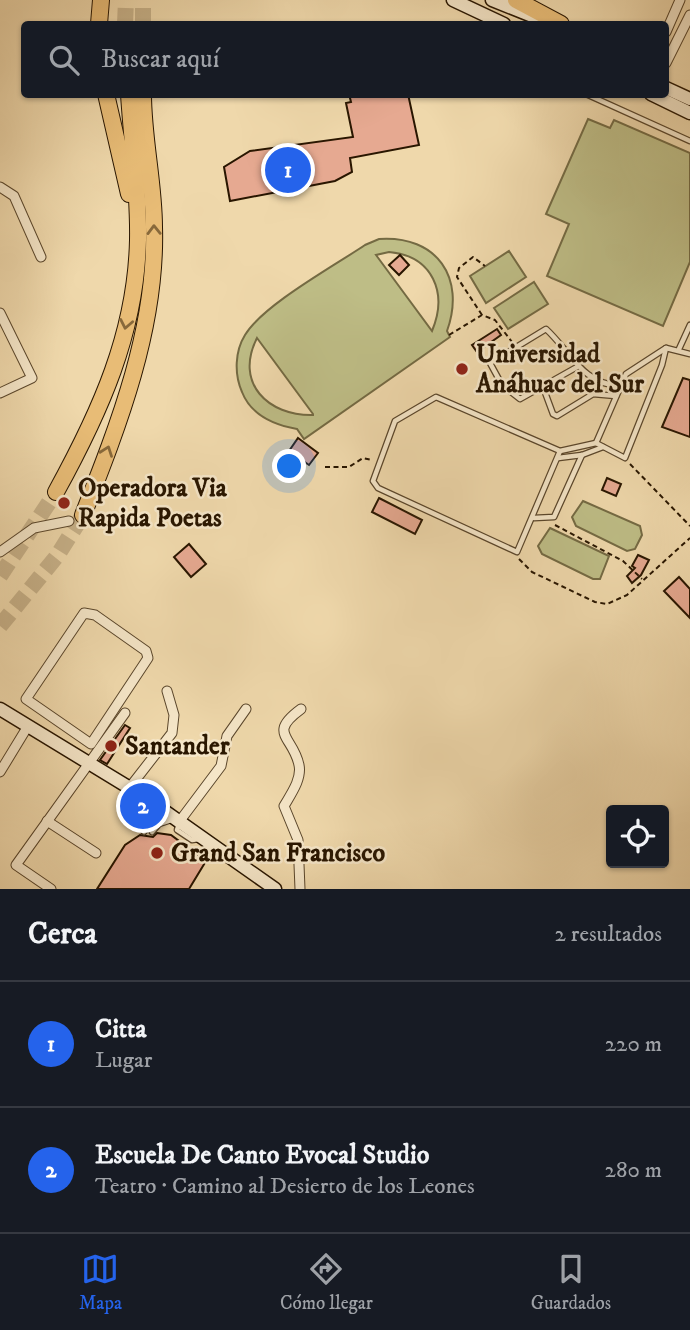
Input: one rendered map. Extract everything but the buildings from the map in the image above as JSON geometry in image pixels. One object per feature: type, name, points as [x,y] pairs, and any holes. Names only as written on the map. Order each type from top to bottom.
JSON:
[{"type":"highway","points":[[99,21],[101,0]]},
{"type":"highway","points":[[516,0],[556,21]]},
{"type":"highway","points":[[107,98],[122,172],[130,197],[137,208]]},
{"type":"highway","points":[[56,492],[108,390],[121,348],[135,269],[137,208],[129,98]]},
{"type":"highway","points":[[76,518],[125,402],[152,278],[155,226],[143,98]]},
{"type":"main road","points":[[453,0],[498,21]]},
{"type":"main road","points":[[492,0],[548,21]]},
{"type":"main road","points":[[669,89],[690,99]]},
{"type":"main road","points":[[658,98],[690,113]]},
{"type":"main road","points":[[0,709],[130,787],[275,889]]},
{"type":"street","points":[[669,25],[680,0]]},
{"type":"street","points":[[669,57],[690,15]]},
{"type":"street","points":[[0,187],[14,197],[41,257]]},
{"type":"street","points":[[0,313],[32,378],[0,393]]},
{"type":"street","points":[[0,552],[34,528],[76,518]]},
{"type":"street","points":[[84,613],[95,615],[146,651],[148,658],[93,743],[47,715],[27,701],[26,696],[84,613]]},
{"type":"street","points":[[130,787],[172,733],[174,715],[167,691]]},
{"type":"street","points":[[177,821],[221,766],[227,736],[246,709]]},
{"type":"street","points":[[300,889],[298,840],[284,806],[297,781],[298,764],[283,729],[287,719],[301,709]]},
{"type":"street","points":[[51,889],[16,865],[125,713]]},
{"type":"street","points":[[0,772],[32,729],[47,715]]},
{"type":"street","points":[[47,821],[96,853]]},
{"type":"lane","points":[[595,98],[690,141]]},
{"type":"lane","points":[[679,349],[690,325]]},
{"type":"lane","points":[[577,367],[520,399],[502,385],[490,363],[546,329],[577,367],[601,384],[620,386]]},
{"type":"lane","points":[[560,451],[534,518],[519,550],[515,552],[377,488],[373,481],[395,421],[427,401],[440,397],[560,451],[596,443],[626,457],[662,365],[666,348]]},
{"type":"lane","points":[[596,443],[620,386],[632,368],[666,348],[679,349],[690,354]]},
{"type":"lane","points":[[543,387],[555,416],[593,394],[616,396]]},
{"type":"lane","points":[[558,458],[606,448]]},
{"type":"lane","points":[[534,518],[551,519],[582,455]]},
{"type":"lane","points":[[159,807],[159,824]]},
{"type":"lane","points":[[144,832],[159,807]]},
{"type":"lane","points":[[152,832],[159,824],[177,821]]},
{"type":"path","points":[[485,267],[473,257],[459,268],[457,277],[482,315],[495,320],[514,346]]},
{"type":"path","points":[[449,335],[482,315]]},
{"type":"path","points":[[626,457],[634,469],[690,526]]},
{"type":"path","points":[[324,467],[349,467],[363,458],[380,463]]},
{"type":"path","points":[[551,519],[558,527],[623,561],[643,580]]},
{"type":"path","points":[[515,552],[531,572],[595,602],[615,603],[690,538]]},
{"type":"shaded area","points":[[588,119],[610,128],[614,120],[690,153],[690,262],[663,326],[547,276],[569,224],[546,214]]},
{"type":"shaded area","points":[[379,239],[399,240],[417,244],[431,252],[442,264],[453,294],[447,331],[450,337],[304,439],[297,429],[264,418],[246,400],[238,378],[239,348],[254,323],[267,311],[365,245]],"holes":[[[389,252],[417,261],[433,279],[438,303],[432,331],[376,255]],[[257,338],[313,414],[313,415],[282,410],[260,394],[250,369],[251,354]]]},
{"type":"shaded area","points":[[509,251],[526,277],[486,303],[470,276]]},
{"type":"shaded area","points":[[534,282],[548,304],[508,329],[494,308]]},
{"type":"shaded area","points":[[583,501],[640,526],[642,535],[635,549],[627,551],[576,526],[572,517]]},
{"type":"shaded area","points":[[550,528],[609,556],[600,579],[593,579],[542,554],[538,546]]},
{"type":"tunnel","points":[[125,21],[126,0]]},
{"type":"tunnel","points":[[143,0],[143,21]]},
{"type":"tunnel","points":[[0,576],[56,492]]},
{"type":"tunnel","points":[[0,626],[57,556],[83,515]]},
{"type":"place","name":"Citta","points":[[288,170]]},
{"type":"place","name":"Universidad Anáhuac del Sur","points":[[462,369]]},
{"type":"place","name":"Operadora Via Rapida Poetas","points":[[64,503]]},
{"type":"place","name":"Santander","points":[[111,746]]},
{"type":"place","name":"Escuela De Canto Evocal Studio","points":[[143,806]]},
{"type":"place","name":"Grand San Francisco","points":[[157,853]]}]
